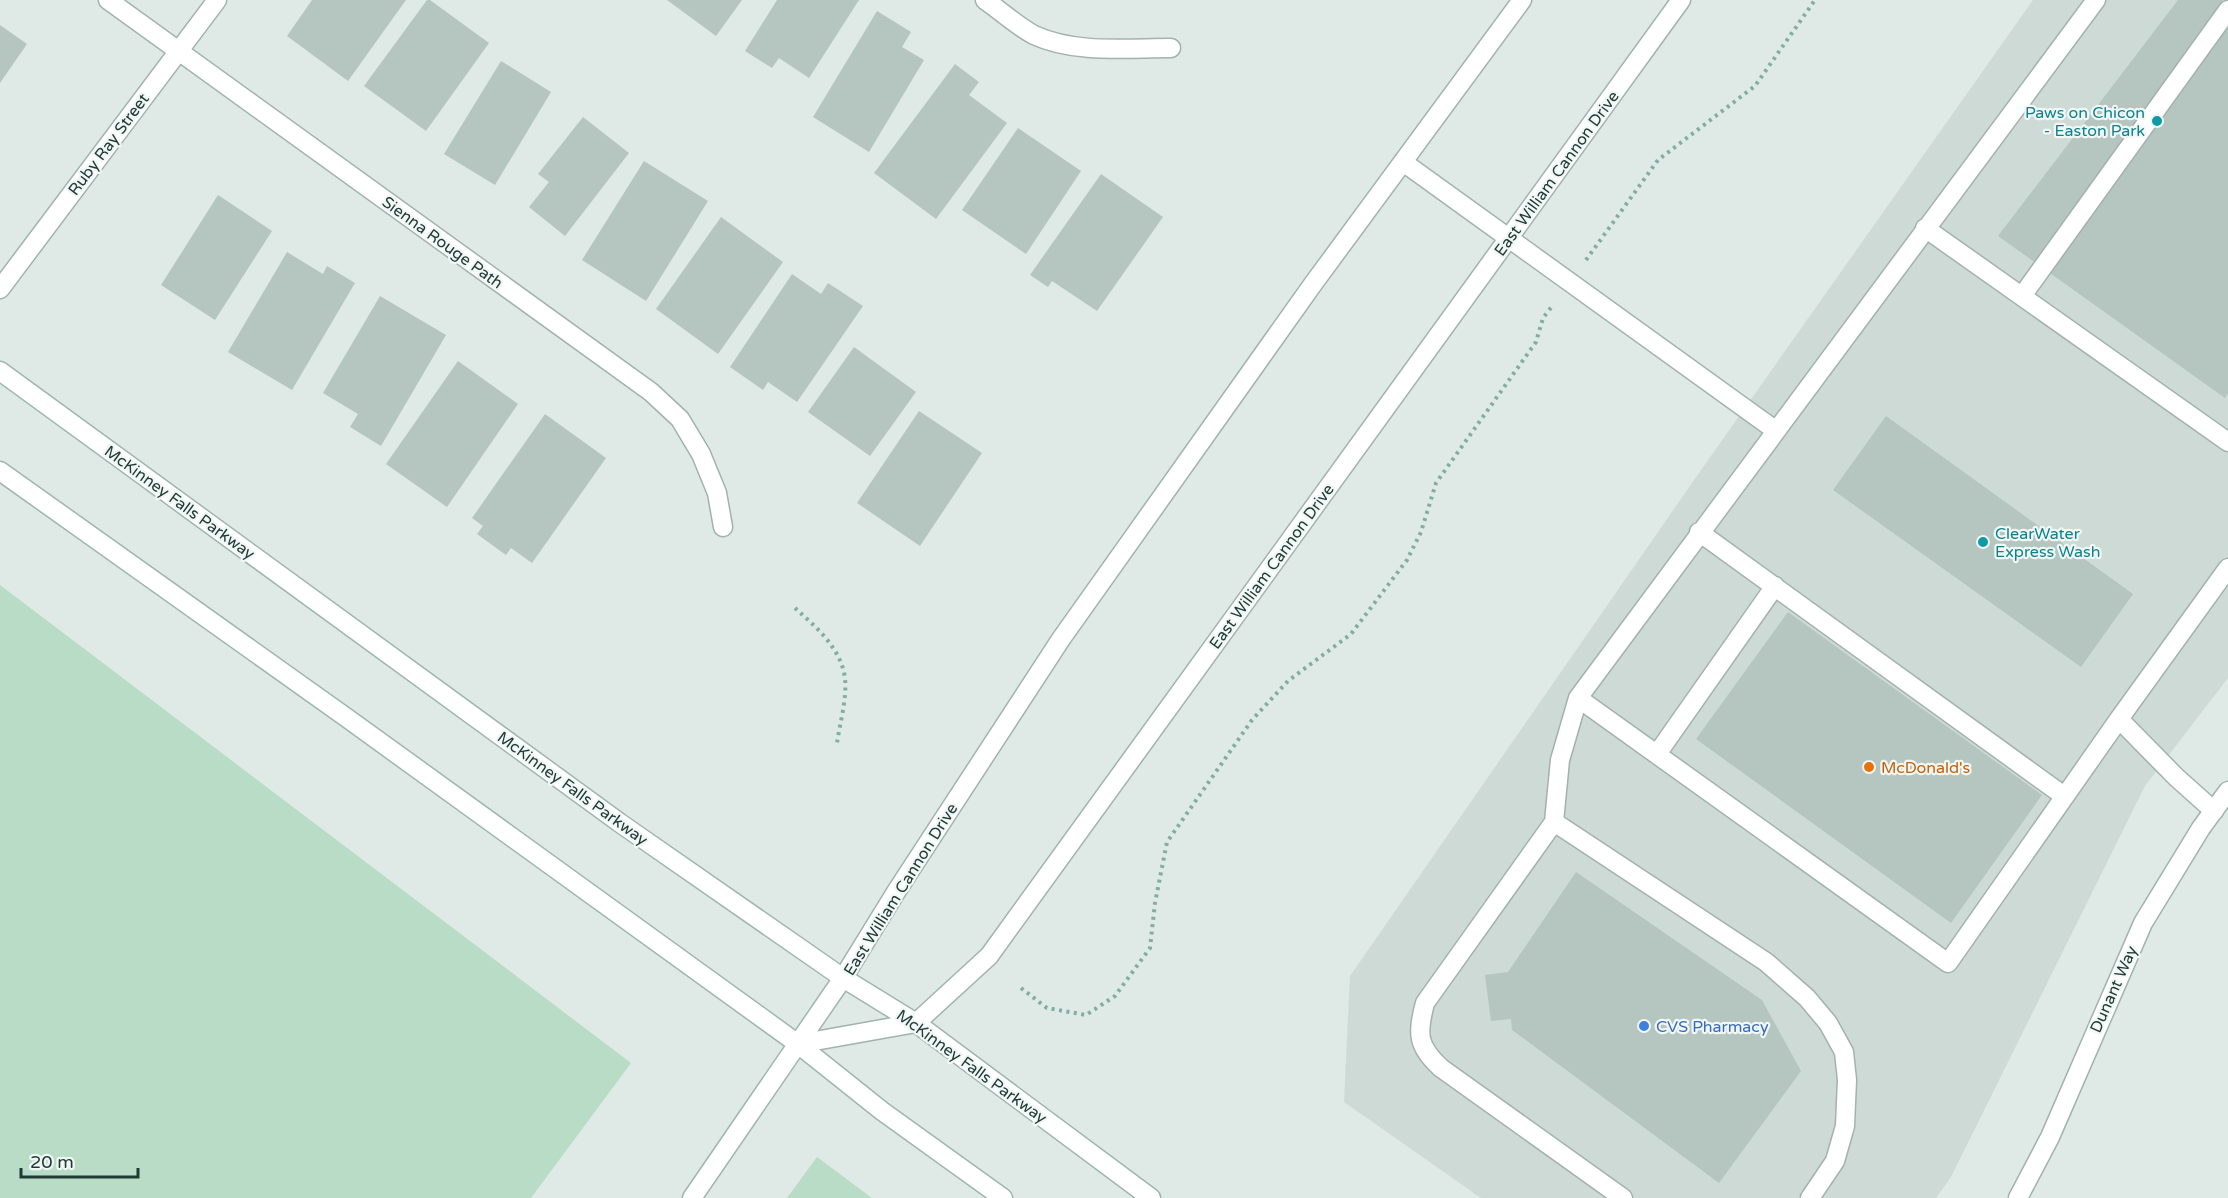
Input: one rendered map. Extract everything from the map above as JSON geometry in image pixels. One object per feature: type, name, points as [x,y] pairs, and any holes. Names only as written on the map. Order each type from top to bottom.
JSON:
[{"type":"street","name":"Sienna Rouge Path","points":[[108,0],[651,392],[681,419],[701,454],[717,493],[723,527]]},
{"type":"street","name":"Ruby Ray Street","points":[[0,289],[216,0]]},
{"type":"street","points":[[985,0],[1034,34],[1062,45],[1171,48]]},
{"type":"street","name":"East William Cannon Drive","points":[[692,1198],[843,978],[896,892],[1061,639],[1313,284],[1522,0]]},
{"type":"street","name":"East William Cannon Drive","points":[[916,1023],[989,956],[1682,0]]},
{"type":"street","points":[[1623,1198],[1441,1068],[1427,1055],[1420,1037],[1420,1022],[1425,1003],[1554,822],[1560,760],[1578,698],[2096,0]]},
{"type":"street","points":[[2022,296],[2228,10]]},
{"type":"street","points":[[1403,162],[1775,430]]},
{"type":"street","points":[[1925,228],[2228,442]]},
{"type":"street","name":"McKinney Falls Parkway","points":[[0,371],[620,823],[843,978],[916,1023],[1151,1198]]},
{"type":"street","points":[[0,471],[798,1044],[882,1110],[1004,1198]]},
{"type":"street","points":[[1700,532],[2064,796]]},
{"type":"street","points":[[1578,698],[1948,963],[2064,796],[2228,568]]},
{"type":"street","points":[[1657,754],[1775,586]]},
{"type":"street","points":[[2119,719],[2176,777],[2214,811]]},
{"type":"street","name":"Dunant Way","points":[[2018,1198],[2050,1137],[2143,923],[2201,828],[2228,791]]},
{"type":"street","points":[[1554,822],[1766,962],[1807,998],[1828,1023],[1844,1052],[1847,1080],[1845,1126],[1835,1161],[1810,1198]]},
{"type":"street","points":[[798,1044],[916,1023]]},
{"type":"path","points":[[1022,988],[1047,1008],[1086,1015],[1115,996],[1150,948],[1155,903],[1167,842],[1252,720],[1288,681],[1351,634],[1407,560],[1421,532],[1436,483],[1536,342],[1543,318],[1658,160],[1755,86],[1815,0]]},
{"type":"path","points":[[795,608],[820,631],[838,657],[845,678],[844,702],[837,743]]},
{"type":"shaded area","points":[[2033,0],[2228,0],[2228,678],[2145,786],[1951,1177],[1936,1198],[1481,1198],[1344,1102],[1350,976],[1701,470]]},
{"type":"green space","points":[[0,585],[631,1063],[531,1198],[0,1198]]},
{"type":"green space","points":[[817,1157],[872,1198],[787,1198]]},
{"type":"building","points":[[312,0],[406,0],[348,81],[287,36]]},
{"type":"building","points":[[427,0],[489,43],[426,131],[364,86]]},
{"type":"building","points":[[667,0],[742,0],[716,36]]},
{"type":"building","points":[[777,0],[859,0],[809,78],[779,58],[772,68],[745,51]]},
{"type":"building","name":"Paws on Chicon - Easton Park","points":[[2178,0],[2222,0],[2228,5],[2228,393],[2225,398],[1998,236]]},
{"type":"building","points":[[877,11],[911,32],[902,47],[924,60],[869,152],[813,117]]},
{"type":"building","points":[[0,25],[27,44],[0,83]]},
{"type":"building","points":[[501,61],[551,92],[495,185],[444,154]]},
{"type":"building","points":[[955,64],[979,82],[969,95],[1007,123],[936,219],[874,173]]},
{"type":"building","points":[[583,117],[629,153],[565,236],[529,207],[549,182],[538,174]]},
{"type":"building","points":[[1018,128],[1081,171],[1026,254],[962,210]]},
{"type":"building","points":[[644,161],[708,201],[646,301],[582,260]]},
{"type":"building","points":[[1101,174],[1163,217],[1097,311],[1052,281],[1048,287],[1030,275]]},
{"type":"building","points":[[218,195],[272,231],[215,320],[161,285]]},
{"type":"building","points":[[721,217],[783,262],[718,354],[656,309]]},
{"type":"building","points":[[287,252],[323,274],[327,266],[355,283],[292,390],[228,352]]},
{"type":"building","points":[[792,274],[821,294],[828,283],[863,306],[797,402],[768,382],[763,390],[730,367]]},
{"type":"building","points":[[380,296],[446,335],[381,446],[350,427],[358,414],[323,393]]},
{"type":"building","points":[[854,347],[916,392],[870,456],[808,412]]},
{"type":"building","points":[[458,361],[518,404],[447,507],[386,464]]},
{"type":"building","points":[[919,411],[982,453],[920,546],[857,503]]},
{"type":"building","points":[[545,414],[606,458],[532,563],[511,548],[506,555],[477,534],[483,526],[472,518]]},
{"type":"building","name":"ClearWater Express Wash","points":[[1886,416],[2133,594],[2081,667],[1833,490]]},
{"type":"building","name":"McDonald's","points":[[1788,612],[2042,795],[1951,923],[1696,739]]},
{"type":"building","name":"CVS Pharmacy","points":[[1576,872],[1762,1000],[1801,1071],[1719,1183],[1512,1030],[1511,1019],[1491,1021],[1485,975],[1508,972]]},
{"type":"place","name":"Paws on Chicon - Easton Park","points":[[2157,121]]},
{"type":"place","name":"ClearWater Express Wash","points":[[1983,542]]},
{"type":"place","name":"McDonald's","points":[[1869,767]]},
{"type":"place","name":"CVS Pharmacy","points":[[1644,1026]]}]
